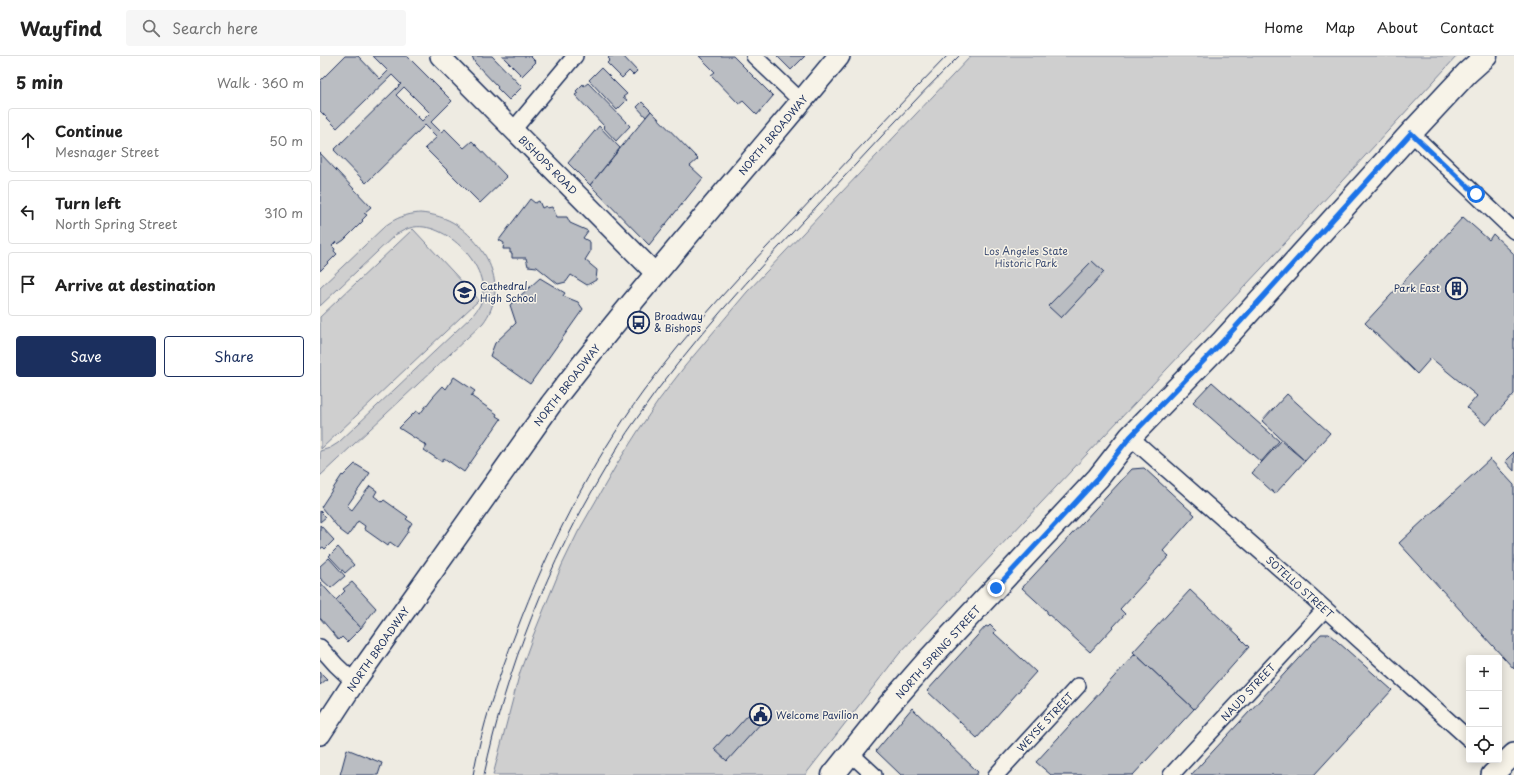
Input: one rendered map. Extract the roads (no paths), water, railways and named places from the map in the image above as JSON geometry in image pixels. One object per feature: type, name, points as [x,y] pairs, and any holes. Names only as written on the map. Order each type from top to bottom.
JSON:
[{"type":"main road","name":"NORTH BROADWAY","points":[[320,734],[354,682],[551,404],[583,362],[839,56]]},
{"type":"main road","name":"NORTH SPRING STREET","points":[[833,775],[930,658],[1098,478],[1130,437],[1223,341],[1411,133],[1467,73],[1486,56]]},
{"type":"street","name":"BISHOPS ROAD","points":[[440,56],[656,274]]},
{"type":"street","points":[[513,130],[575,56]]},
{"type":"street","points":[[754,56],[801,101]]},
{"type":"street","points":[[1411,133],[1514,231]]},
{"type":"street","name":"SOTELLO STREET","points":[[1130,437],[1325,609],[1466,736]]},
{"type":"street","name":"NAUD STREET","points":[[1171,775],[1325,609]]},
{"type":"street","points":[[320,647],[354,682]]},
{"type":"street","name":"WEYSE STREET","points":[[996,775],[1078,686]]},
{"type":"street","points":[[850,753],[874,775]]},
{"type":"tram line","points":[[473,775],[491,702],[528,600],[556,538],[605,448],[661,368],[718,300],[947,56]]},
{"type":"tram line","points":[[484,775],[493,735],[505,695],[517,656],[532,617],[565,542],[584,505],[627,433],[677,364],[722,310],[887,130],[959,56]]},
{"type":"place","name":"Park East","points":[[1456,288]]},
{"type":"place","name":"Cathedral High School","points":[[464,292]]},
{"type":"place","name":"Broadway & Bishops","points":[[639,322]]},
{"type":"place","name":"Welcome Pavilion","points":[[761,715]]},
{"type":"park label","name":"Los Angeles State Historic Park","points":[[1026,256]]}]
